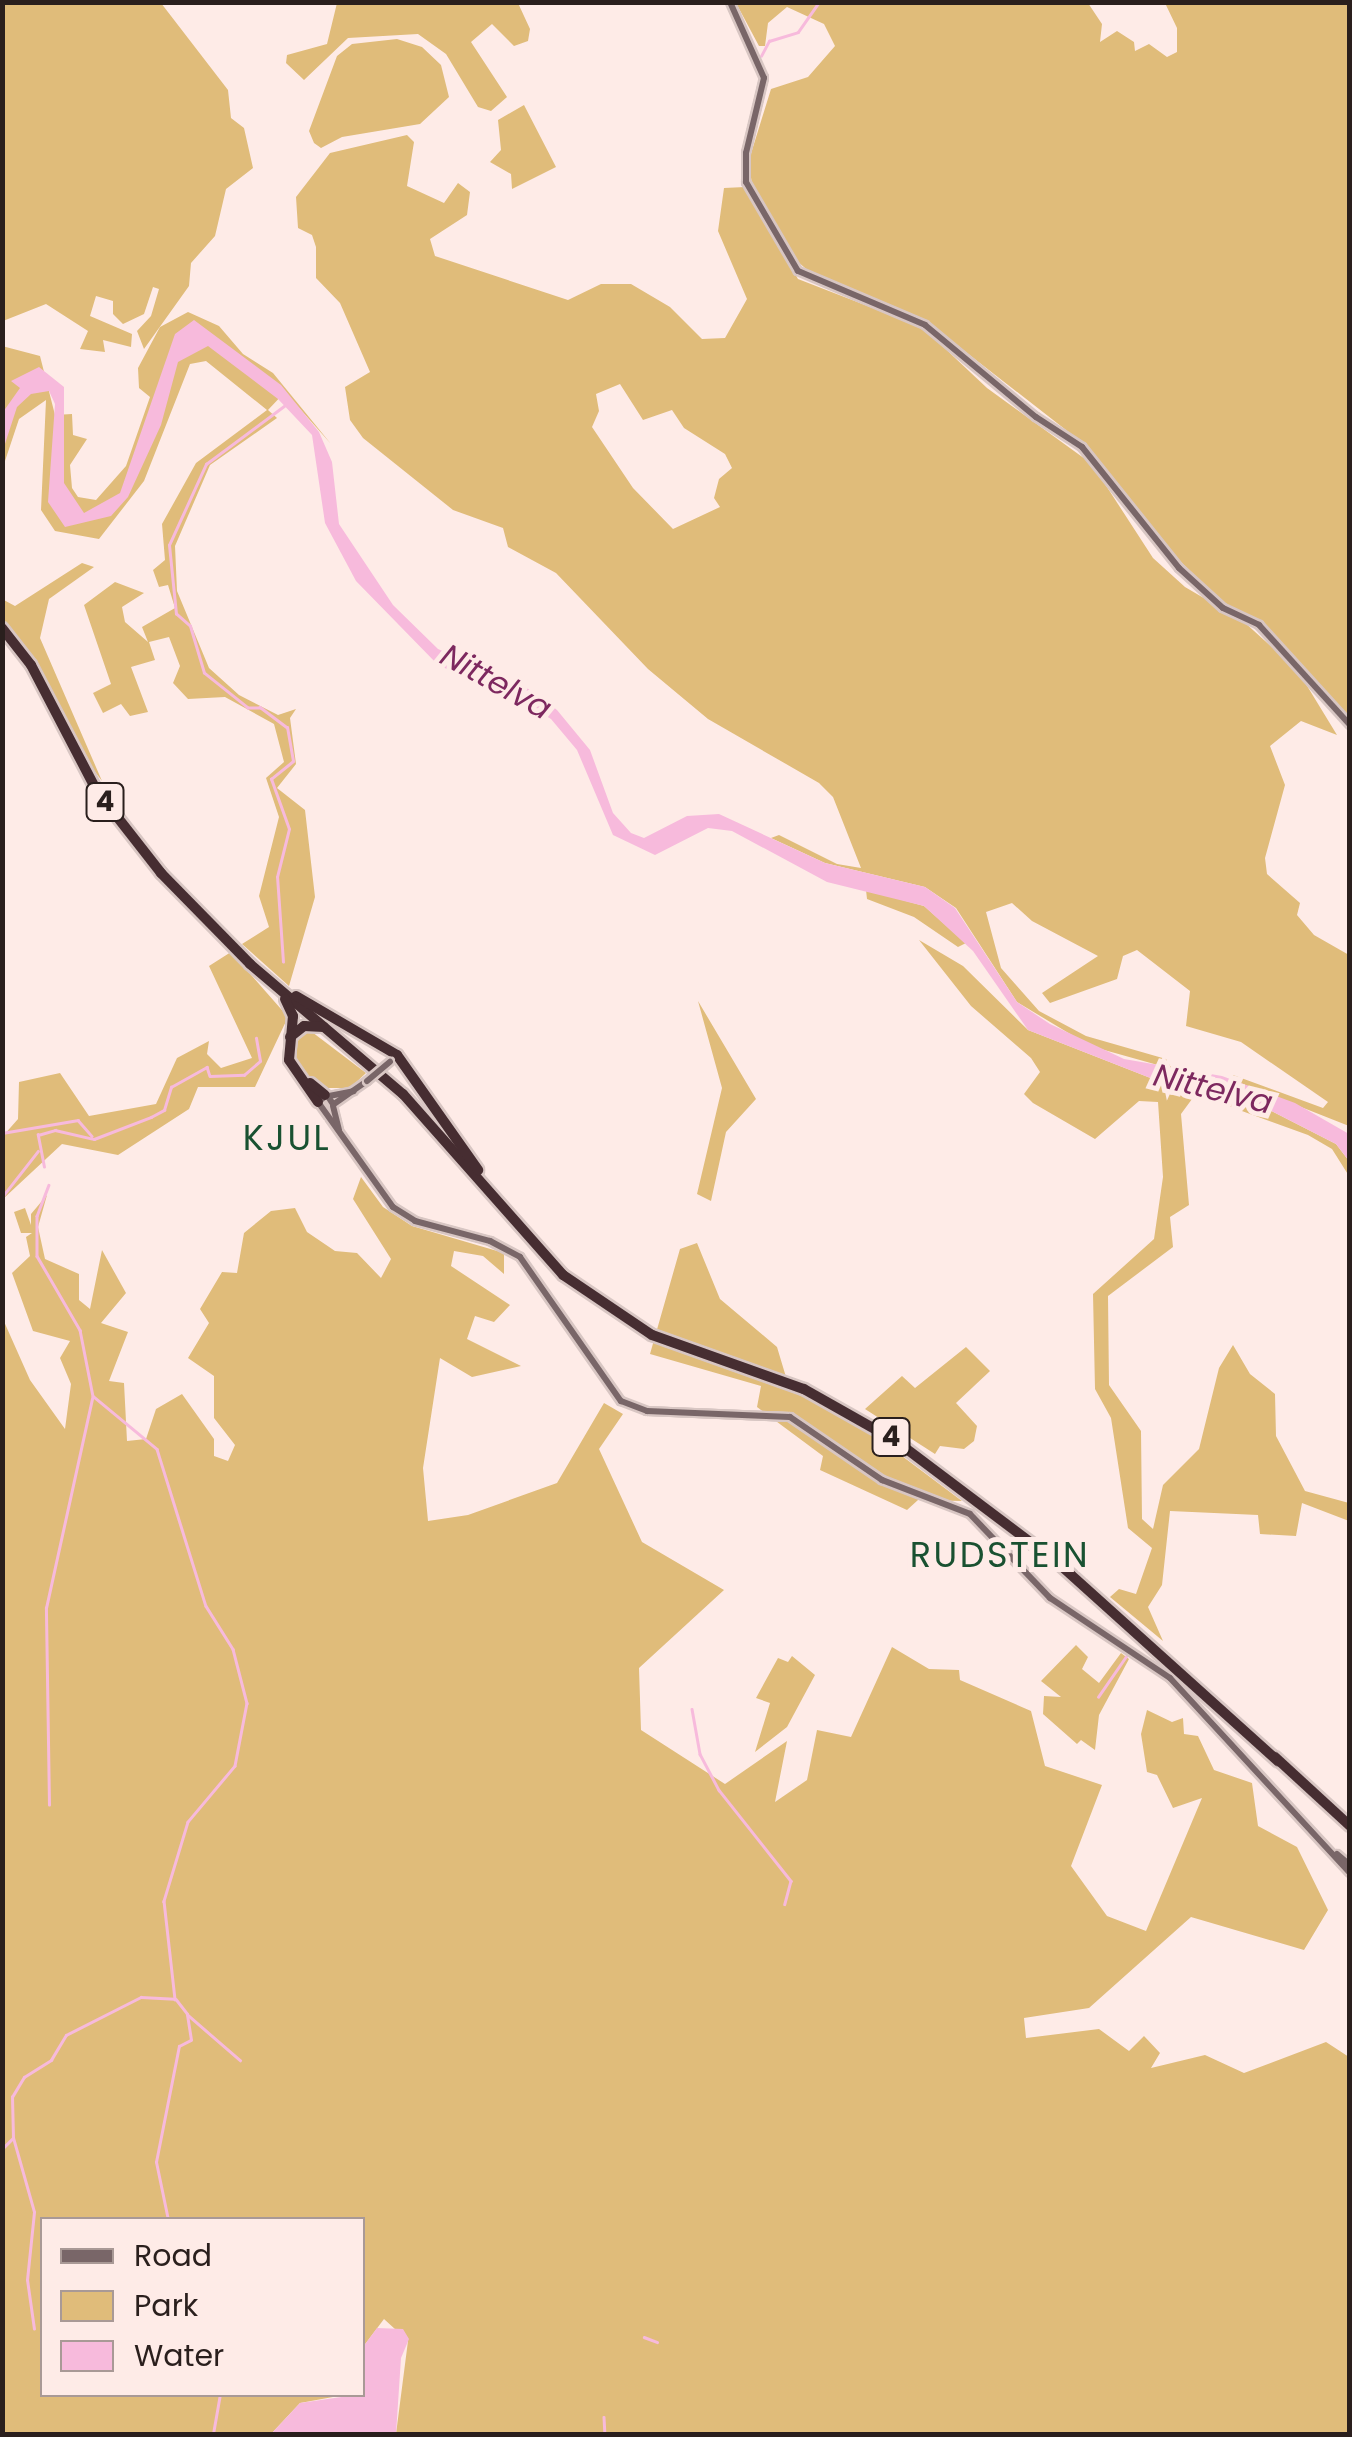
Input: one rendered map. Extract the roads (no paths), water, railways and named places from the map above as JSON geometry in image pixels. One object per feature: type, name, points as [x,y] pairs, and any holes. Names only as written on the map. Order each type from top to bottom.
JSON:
[{"type":"highway","name":"4","points":[[2,628],[122,826],[262,974],[403,1094],[546,1258],[618,1316],[682,1348],[816,1394],[923,1460],[1059,1564],[1350,1826]]},
{"type":"highway","name":"4","points":[[262,974],[393,1058],[489,1188]]},
{"type":"highway","points":[[279,989],[292,1012],[289,1060],[300,1078],[327,1102]]},
{"type":"highway","points":[[290,1038],[304,1026],[326,1027]]},
{"type":"highway","name":"4","points":[[473,1172],[548,1255],[620,1312],[672,1339],[830,1396],[944,1470],[1100,1594],[1278,1761]]},
{"type":"main road","points":[[730,2],[764,82],[746,153],[746,182],[795,267],[807,278],[924,325],[1036,418],[1079,444],[1179,568],[1220,606],[1258,626],[1350,725]]},
{"type":"main road","points":[[393,1058],[355,1091],[327,1102],[339,1132],[400,1212],[490,1241],[525,1262],[608,1385],[629,1406],[790,1416],[882,1480],[974,1517],[1050,1598],[1164,1673],[1350,1869]]},
{"type":"water","name":"Nittelva","points":[[194,320],[281,385],[319,432],[332,462],[339,524],[393,605],[438,649],[533,691],[557,710],[590,750],[613,813],[631,833],[644,838],[687,816],[719,814],[825,863],[925,887],[955,908],[1017,1002],[1050,1024],[1124,1059],[1222,1076],[1295,1103],[1349,1134],[1349,1161],[1336,1144],[1248,1099],[1153,1079],[1028,1030],[973,951],[924,906],[827,882],[732,831],[708,828],[655,855],[613,835],[577,750],[551,719],[503,689],[439,666],[356,581],[325,523],[312,435],[278,399],[208,346],[178,362],[161,425],[128,497],[111,516],[65,527],[48,502],[55,404],[49,391],[31,394],[17,407],[3,450],[3,412],[20,388],[11,381],[39,367],[64,387],[64,483],[84,513],[120,493],[175,334]]},
{"type":"water","points":[[377,2328],[403,2329],[409,2339],[401,2358],[396,2434],[271,2434],[300,2403],[365,2397],[365,2344]]},
{"type":"waterway","points":[[761,56],[769,41],[798,32],[819,2]]},
{"type":"waterway","points":[[283,962],[277,877],[289,829],[271,779],[293,761],[287,728],[260,708],[248,708],[204,673],[190,626],[176,614],[169,545],[206,464],[284,406]]},
{"type":"waterway","points":[[44,1167],[38,1135],[55,1130],[94,1139],[151,1117],[164,1110],[171,1087],[207,1067],[210,1076],[244,1075],[260,1061],[256,1038]]},
{"type":"waterway","points":[[2,1133],[78,1120],[92,1136]]},
{"type":"waterway","points":[[2,1197],[38,1151]]},
{"type":"waterway","points":[[49,1185],[37,1216],[37,1256],[80,1330],[93,1396],[157,1449],[206,1606],[233,1649],[247,1703],[235,1766],[188,1822],[164,1901],[175,1999]]},
{"type":"waterway","points":[[49,1805],[46,1608],[92,1398]]},
{"type":"waterway","points":[[1098,1697],[1127,1655]]},
{"type":"waterway","points":[[692,1709],[700,1754],[719,1790],[791,1881],[785,1904]]},
{"type":"waterway","points":[[34,2329],[27,2280],[34,2212],[13,2138],[12,2097],[24,2077],[51,2060],[66,2035],[141,1997],[174,1999]]},
{"type":"waterway","points":[[167,2217],[156,2162],[179,2046],[191,2040],[187,2014],[176,2000]]},
{"type":"waterway","points":[[188,2015],[240,2060]]},
{"type":"waterway","points":[[2,2149],[12,2139]]},
{"type":"waterway","points":[[644,2337],[657,2342]]},
{"type":"waterway","points":[[213,2434],[219,2397]]},
{"type":"waterway","points":[[604,2417],[605,2434]]},
{"type":"district","name":"KJUL","points":[[287,1138]]},
{"type":"district","name":"RUDSTEIN","points":[[1000,1555]]}]
